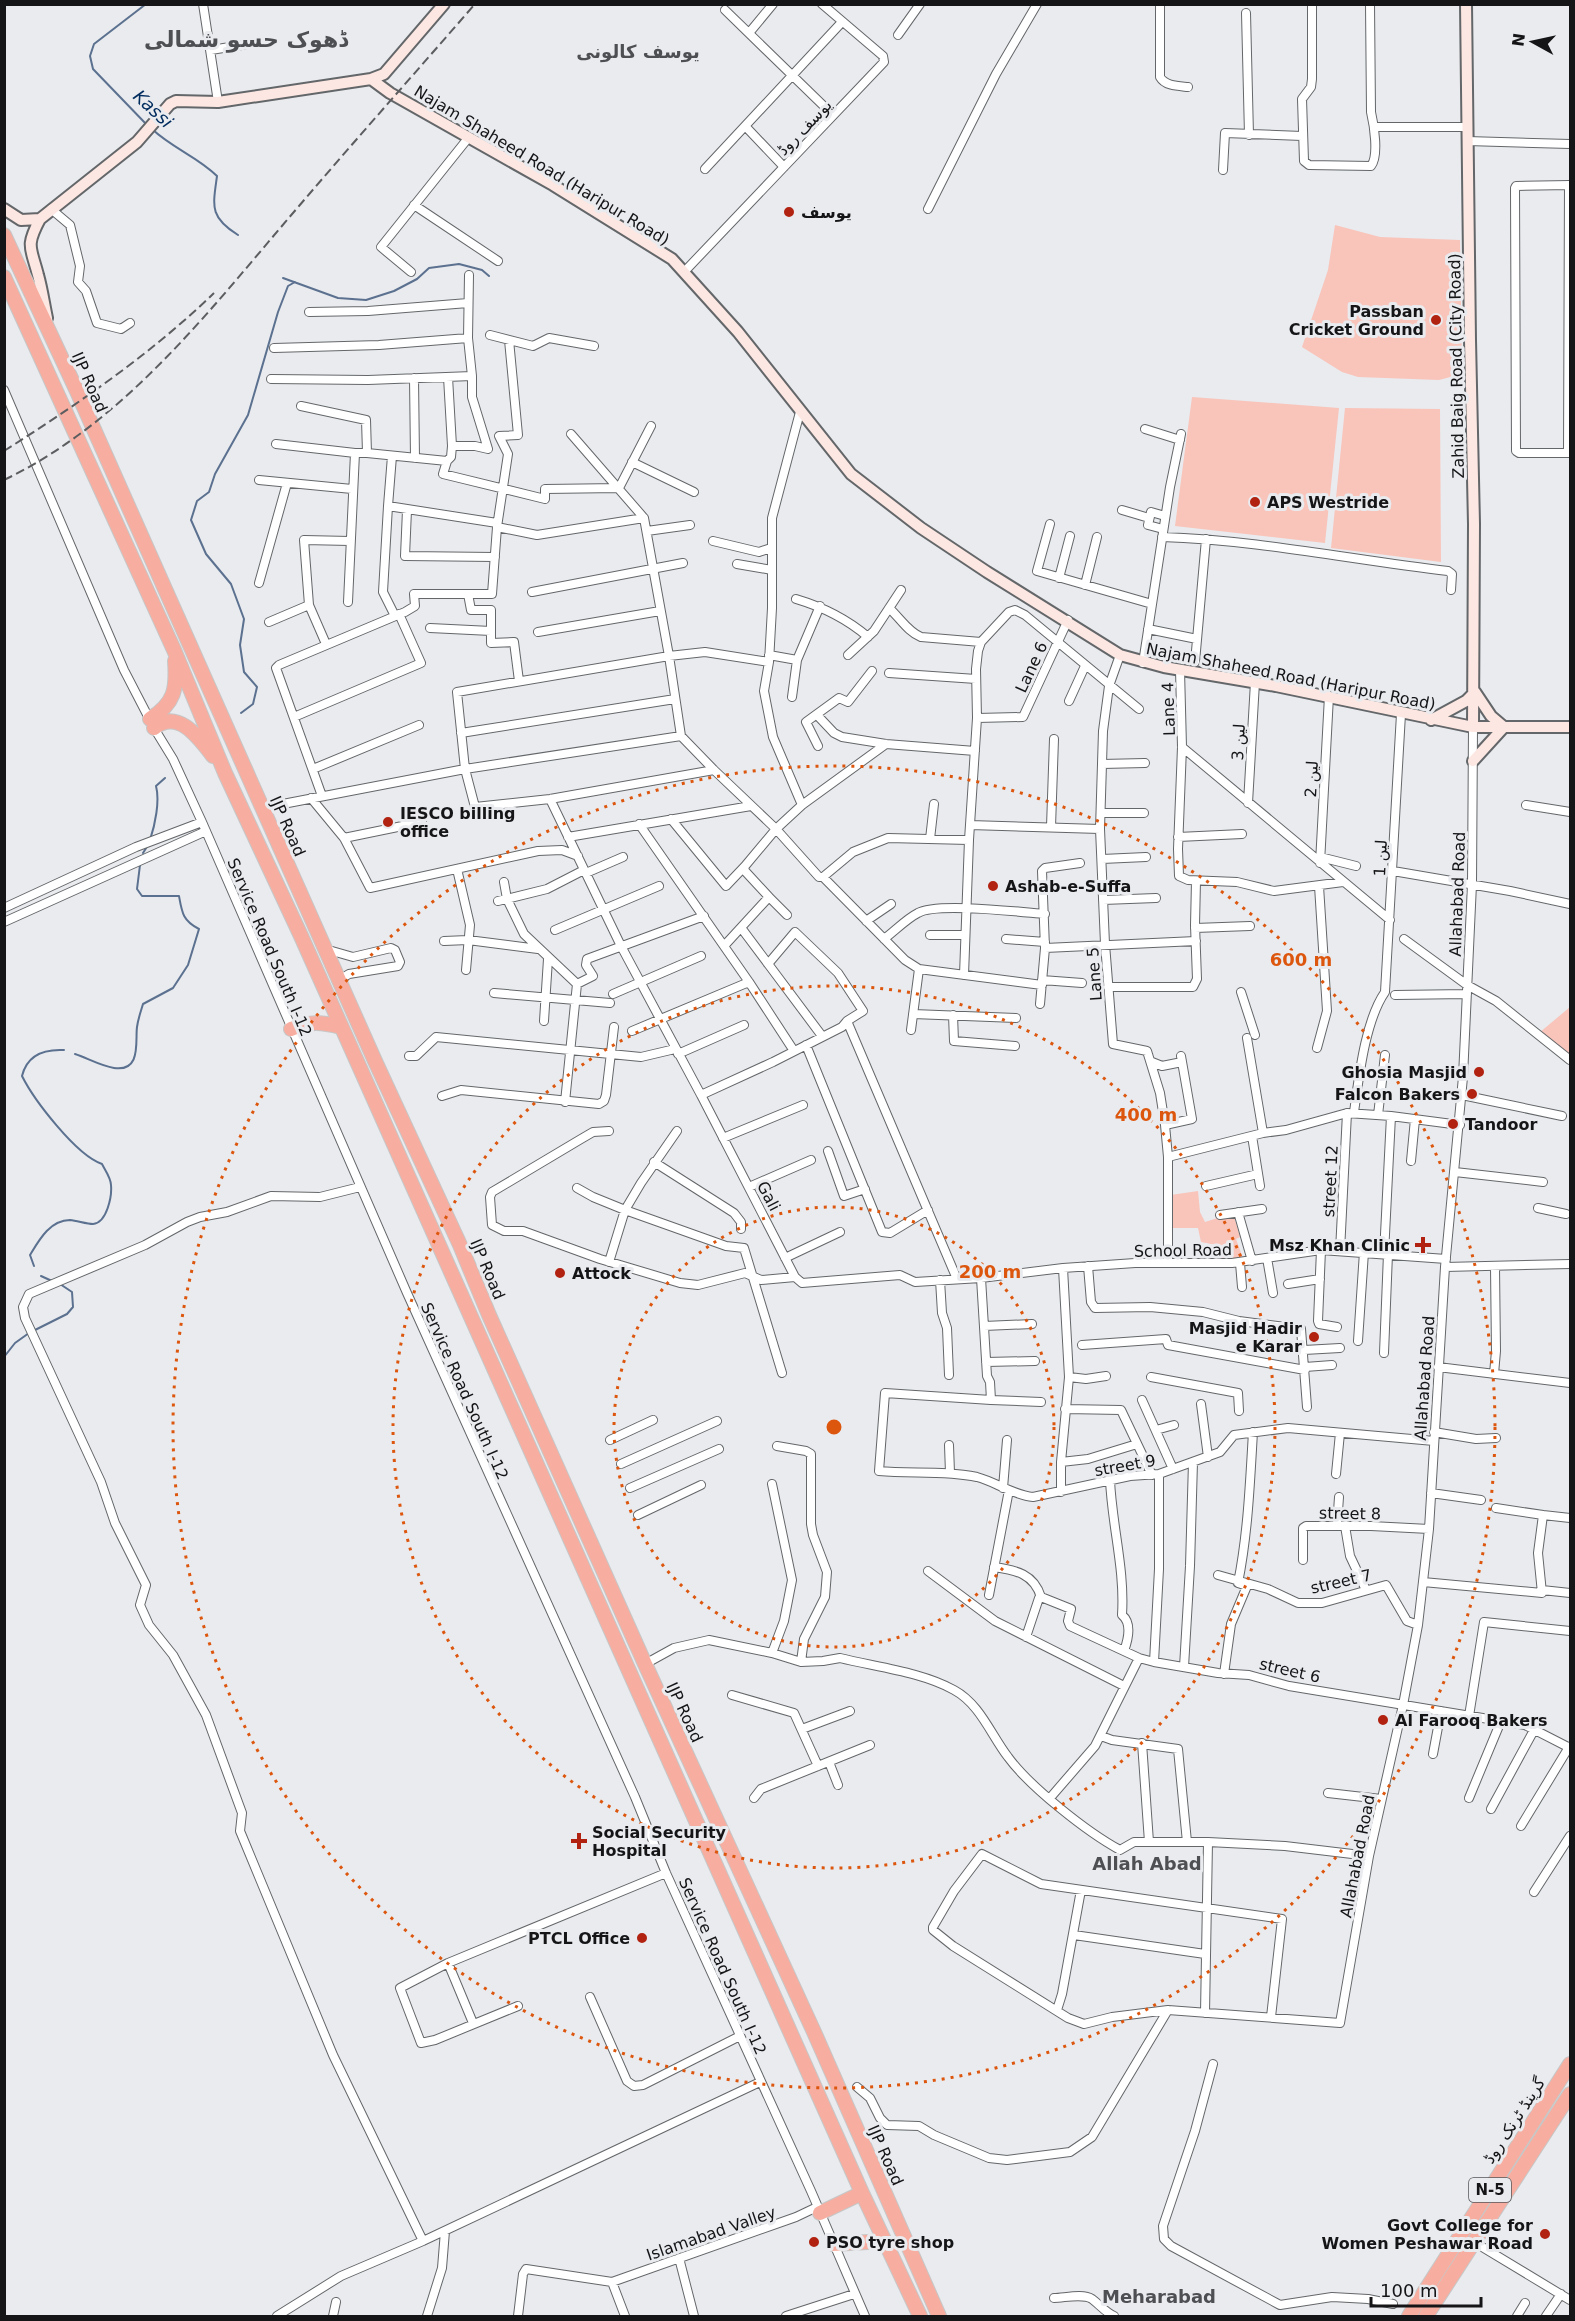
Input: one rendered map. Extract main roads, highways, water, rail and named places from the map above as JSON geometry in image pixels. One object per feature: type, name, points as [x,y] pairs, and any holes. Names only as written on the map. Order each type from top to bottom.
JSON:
[{"type":"highway","name":"IJP Road","points":[[4,235],[49,330],[325,949],[460,1245],[645,1664],[814,2032],[939,2316]]},
{"type":"highway","name":"IJP Road","points":[[4,277],[174,650],[225,773],[862,2193],[920,2316]]},
{"type":"highway","points":[[174,650],[176,678],[174,695],[152,723],[168,721],[182,723],[198,737],[225,773]]},
{"type":"highway","points":[[291,1029],[308,1022],[324,1023],[341,1028]]},
{"type":"highway","points":[[700,1828],[717,1821]]},
{"type":"highway","name":"گرینڈ ٹرنک روڈ","points":[[1409,2316],[1570,2064]]},
{"type":"highway","name":"گرینڈ ٹرنک روڈ","points":[[1426,2316],[1570,2094]]},
{"type":"highway","points":[[1510,2158],[1509,2165],[1493,2192],[1496,2195],[1500,2195],[1520,2162],[1527,2159]]},
{"type":"highway","points":[[818,2210],[862,2193]]},
{"type":"highway","points":[[1459,2237],[1468,2233],[1481,2218],[1484,2222],[1474,2242]]},
{"type":"highway","points":[[833,2244],[885,2241]]},
{"type":"main road","points":[[49,330],[38,272],[30,245],[33,232],[40,219],[134,142],[158,116],[176,101],[218,102],[371,79],[384,74],[444,4]]},
{"type":"main road","name":"Zahid Baig Road (City Road)","points":[[1466,4],[1474,534],[1475,692],[1473,727]]},
{"type":"main road","name":"Najam Shaheed Road (Haripur Road)","points":[[371,79],[390,93],[470,137],[672,259],[738,332],[851,474],[921,528],[1120,655],[1143,663],[1329,696],[1401,714],[1473,727],[1570,727]]},
{"type":"main road","points":[[4,209],[21,220],[40,219]]},
{"type":"main road","points":[[1431,720],[1466,700],[1475,692],[1491,716],[1504,727],[1473,761]]},
{"type":"waterway","name":"Kassi","points":[[146,4],[94,44],[90,56],[93,69],[148,126]]},
{"type":"waterway","name":"Kassi","points":[[152,129],[217,176],[215,210],[222,222],[238,235]]},
{"type":"waterway","name":"Kassi","points":[[283,278],[338,298],[366,300],[394,291],[417,279],[429,268],[459,264],[482,270],[489,276]]},
{"type":"waterway","points":[[241,713],[253,704],[257,687],[244,672],[240,645],[244,619],[231,584],[206,554],[191,520],[197,501],[209,492],[215,474],[248,415],[278,312],[288,286],[295,282]]},
{"type":"waterway","points":[[150,840],[156,813],[156,786],[165,778]]},
{"type":"waterway","points":[[143,853],[148,845]]},
{"type":"waterway","points":[[75,1054],[109,1067],[123,1068],[129,1065],[135,1054],[137,1027],[143,1004],[173,988],[188,965],[199,929],[184,916],[179,896],[142,896],[137,889],[140,865]]},
{"type":"waterway","points":[[34,1266],[30,1255],[41,1237],[51,1227],[70,1220],[91,1224],[98,1222],[105,1214],[111,1196],[110,1180],[102,1164],[92,1159],[68,1139],[36,1099],[22,1076],[32,1058],[43,1052],[64,1050]]},
{"type":"waterway","points":[[41,1276],[52,1281]]},
{"type":"waterway","points":[[35,1330],[67,1314],[73,1307],[72,1292],[60,1284]]},
{"type":"waterway","points":[[4,1357],[15,1343],[29,1333]]},
{"type":"railway","points":[[4,480],[48,455],[90,426],[165,359],[200,322],[475,4]]},
{"type":"railway","points":[[4,451],[113,377],[165,337],[214,293]]},
{"type":"place","name":"یوسف","points":[[789,212]]},
{"type":"place","name":"Passban Cricket Ground","points":[[1436,320]]},
{"type":"place","name":"APS Westride","points":[[1255,502]]},
{"type":"place","name":"IESCO billing office","points":[[388,822]]},
{"type":"place","name":"Ashab-e-Suffa","points":[[993,886]]},
{"type":"place","name":"Ghosia Masjid","points":[[1479,1072]]},
{"type":"place","name":"Falcon Bakers","points":[[1472,1094]]},
{"type":"place","name":"Tandoor","points":[[1453,1124]]},
{"type":"place","name":"Msz Khan Clinic","points":[[1423,1245]]},
{"type":"place","name":"Attock","points":[[560,1273]]},
{"type":"place","name":"Masjid Hadir e Karar","points":[[1314,1337]]},
{"type":"place","name":"Al Farooq Bakers","points":[[1383,1720]]},
{"type":"place","name":"Social Security Hospital","points":[[579,1841]]},
{"type":"place","name":"PTCL Office","points":[[642,1938]]},
{"type":"place","name":"Govt College for Women Peshawar Road","points":[[1545,2234]]},
{"type":"place","name":"PSO tyre shop","points":[[814,2242]]},
{"type":"district","name":"ڈھوک حسو شمالی","points":[[246,39]]},
{"type":"district","name":"یوسف کالونی","points":[[638,52]]},
{"type":"district","name":"Allah Abad","points":[[1147,1864]]},
{"type":"district","name":"Meharabad","points":[[1159,2297]]}]
